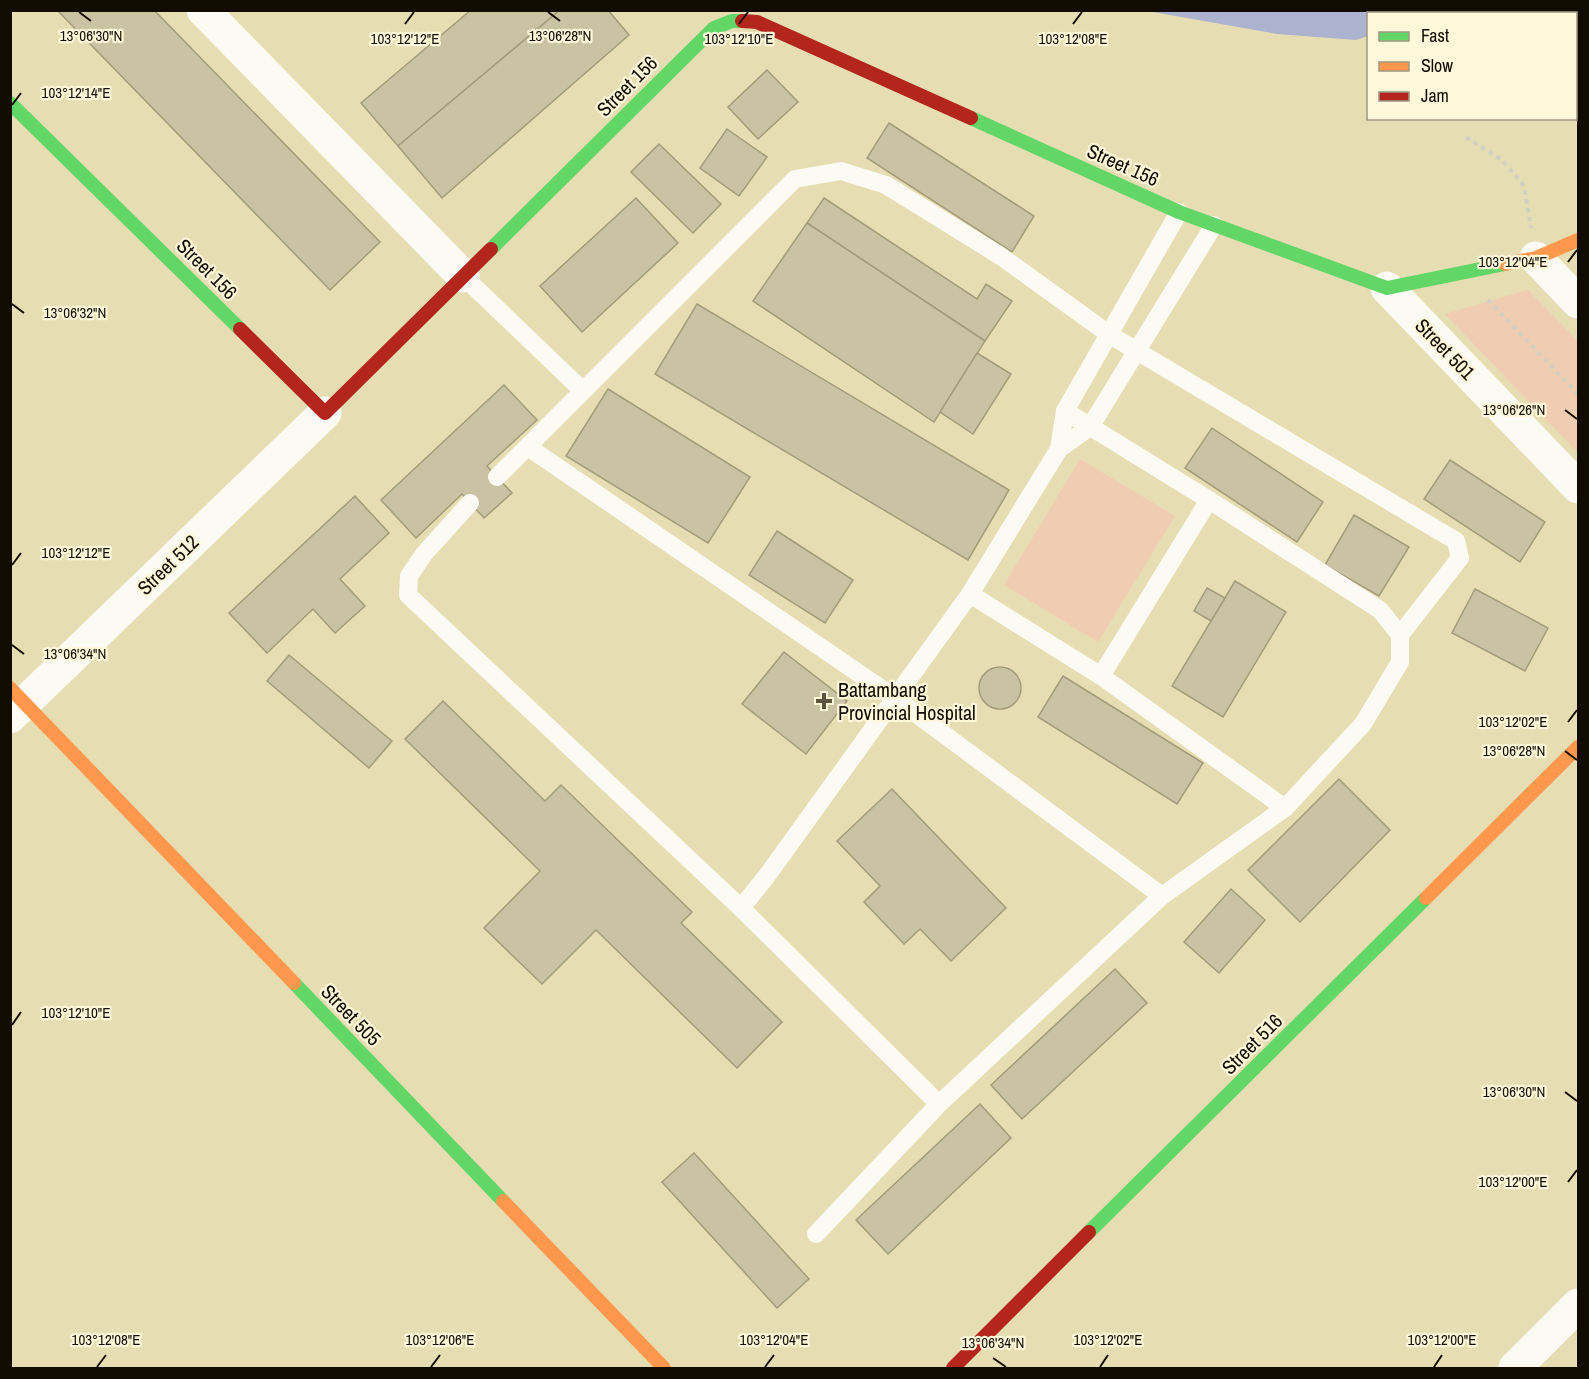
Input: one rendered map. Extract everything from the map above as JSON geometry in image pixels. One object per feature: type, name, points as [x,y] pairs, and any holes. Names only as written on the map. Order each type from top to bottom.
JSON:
[{"type":"street","points":[[203,10],[463,276]]},
{"type":"street","name":"Street 156","points":[[10,103],[325,413],[714,28],[729,16],[757,22],[1179,212],[1387,288]]},
{"type":"street","points":[[1387,288],[1536,258],[1578,240]]},
{"type":"street","points":[[1536,258],[1578,302]]},
{"type":"street","name":"Street 501","points":[[1387,288],[1578,487]]},
{"type":"street","name":"Street 512","points":[[15,703],[325,413]]},
{"type":"street","name":"Street 505","points":[[15,703],[664,1368]]},
{"type":"street","name":"Street 516","points":[[953,1368],[1578,747]]},
{"type":"street","points":[[1515,1368],[1578,1305]]},
{"type":"lane","points":[[497,477],[795,179],[841,171],[886,185],[1002,257],[1110,335],[1456,541],[1460,558],[1400,635],[1400,662],[1364,724],[1285,808],[1162,896],[939,1104],[816,1234]]},
{"type":"lane","points":[[741,908],[766,877],[970,594],[1059,449],[1065,411],[1179,212]]},
{"type":"lane","points":[[1059,449],[1090,427],[1214,225]]},
{"type":"lane","points":[[463,276],[583,391]]},
{"type":"lane","points":[[1065,411],[1380,610],[1400,635]]},
{"type":"lane","points":[[528,447],[895,698],[1162,896]]},
{"type":"lane","points":[[1101,676],[1209,500]]},
{"type":"lane","points":[[470,503],[424,554],[409,576],[408,595],[741,908],[939,1104]]},
{"type":"lane","points":[[970,594],[1101,676],[1285,808]]},
{"type":"path","points":[[1467,136],[1502,160],[1524,186],[1536,258]]},
{"type":"path","points":[[1462,273],[1578,394]]},
{"type":"shaded area","points":[[1528,290],[1578,341],[1578,453],[1445,314]]},
{"type":"shaded area","points":[[1080,459],[1175,516],[1098,642],[1004,585]]},
{"type":"water","points":[[1147,10],[1467,11],[1367,12],[1367,36],[1356,40],[1277,34]]},
{"type":"building","points":[[57,10],[154,10],[380,242],[330,290]]},
{"type":"building","points":[[471,10],[560,10],[398,146],[361,103]]},
{"type":"building","points":[[560,10],[608,10],[629,35],[442,198],[398,146]]},
{"type":"building","points":[[767,70],[798,102],[758,139],[728,107]]},
{"type":"building","points":[[889,123],[1034,216],[1012,252],[867,158]]},
{"type":"building","points":[[727,129],[767,157],[739,196],[700,168]]},
{"type":"building","points":[[659,144],[721,204],[693,233],[631,172]]},
{"type":"building","points":[[636,198],[678,243],[582,332],[540,286]]},
{"type":"building","points":[[824,198],[977,299],[986,284],[1012,301],[985,341],[807,223]]},
{"type":"building","points":[[807,223],[985,341],[934,422],[753,301]]},
{"type":"building","points":[[697,304],[1009,490],[968,560],[655,374]]},
{"type":"building","points":[[977,353],[1011,374],[973,434],[940,412]]},
{"type":"building","points":[[504,385],[537,420],[487,466],[512,493],[484,518],[462,494],[416,538],[381,500]]},
{"type":"building","points":[[608,389],[750,477],[708,543],[566,456]]},
{"type":"building","points":[[1212,428],[1323,502],[1297,542],[1185,468]]},
{"type":"building","points":[[1450,460],[1545,522],[1520,562],[1424,499]]},
{"type":"building","points":[[355,496],[389,533],[340,579],[365,606],[335,633],[313,609],[267,653],[229,613]]},
{"type":"building","points":[[1354,515],[1409,547],[1379,596],[1325,565]]},
{"type":"building","points":[[777,531],[853,580],[825,623],[749,575]]},
{"type":"building","points":[[1235,581],[1286,612],[1223,717],[1172,686]]},
{"type":"building","points":[[1207,588],[1225,598],[1211,621],[1194,611]]},
{"type":"building","points":[[1475,589],[1548,628],[1525,671],[1452,633]]},
{"type":"building","points":[[784,652],[847,701],[806,754],[742,704]]},
{"type":"building","points":[[289,655],[392,741],[369,768],[267,681]]},
{"type":"building","points":[[1000,667],[1015,673],[1021,688],[1015,703],[1000,709],[985,703],[979,688],[985,673]]},
{"type":"building","points":[[1063,676],[1203,763],[1177,804],[1038,717]]},
{"type":"building","points":[[443,701],[545,801],[561,785],[692,912],[681,923],[782,1022],[737,1068],[596,930],[542,984],[484,928],[540,871],[405,739]]},
{"type":"building","points":[[1339,779],[1390,830],[1300,922],[1248,870]]},
{"type":"building","points":[[892,789],[1006,908],[951,961],[920,929],[904,944],[864,902],[880,886],[837,841]]},
{"type":"building","points":[[1231,889],[1265,920],[1219,973],[1184,942]]},
{"type":"building","points":[[1115,969],[1147,1003],[1022,1119],[991,1085]]},
{"type":"building","points":[[980,1104],[1011,1138],[888,1254],[856,1220]]},
{"type":"building","points":[[694,1153],[809,1279],[777,1308],[662,1182]]},
{"type":"traffic: fast","points":[[491,249],[714,28],[732,21],[742,21]]},
{"type":"traffic: fast","points":[[10,103],[240,329]]},
{"type":"traffic: fast","points":[[971,118],[1179,212],[1387,288],[1505,264]]},
{"type":"traffic: fast","points":[[1089,1232],[1426,898]]},
{"type":"traffic: fast","points":[[294,983],[503,1201]]},
{"type":"traffic: slow","points":[[1505,264],[1536,258],[1578,240]]},
{"type":"traffic: slow","points":[[10,688],[294,983]]},
{"type":"traffic: slow","points":[[1426,898],[1578,747]]},
{"type":"traffic: slow","points":[[503,1201],[664,1368]]},
{"type":"traffic: jam","points":[[742,21],[757,22],[971,118]]},
{"type":"traffic: jam","points":[[240,329],[325,413],[491,249]]},
{"type":"traffic: jam","points":[[953,1368],[1089,1232]]},
{"type":"place","name":"Battambang Provincial Hospital","points":[[824,701]]}]
